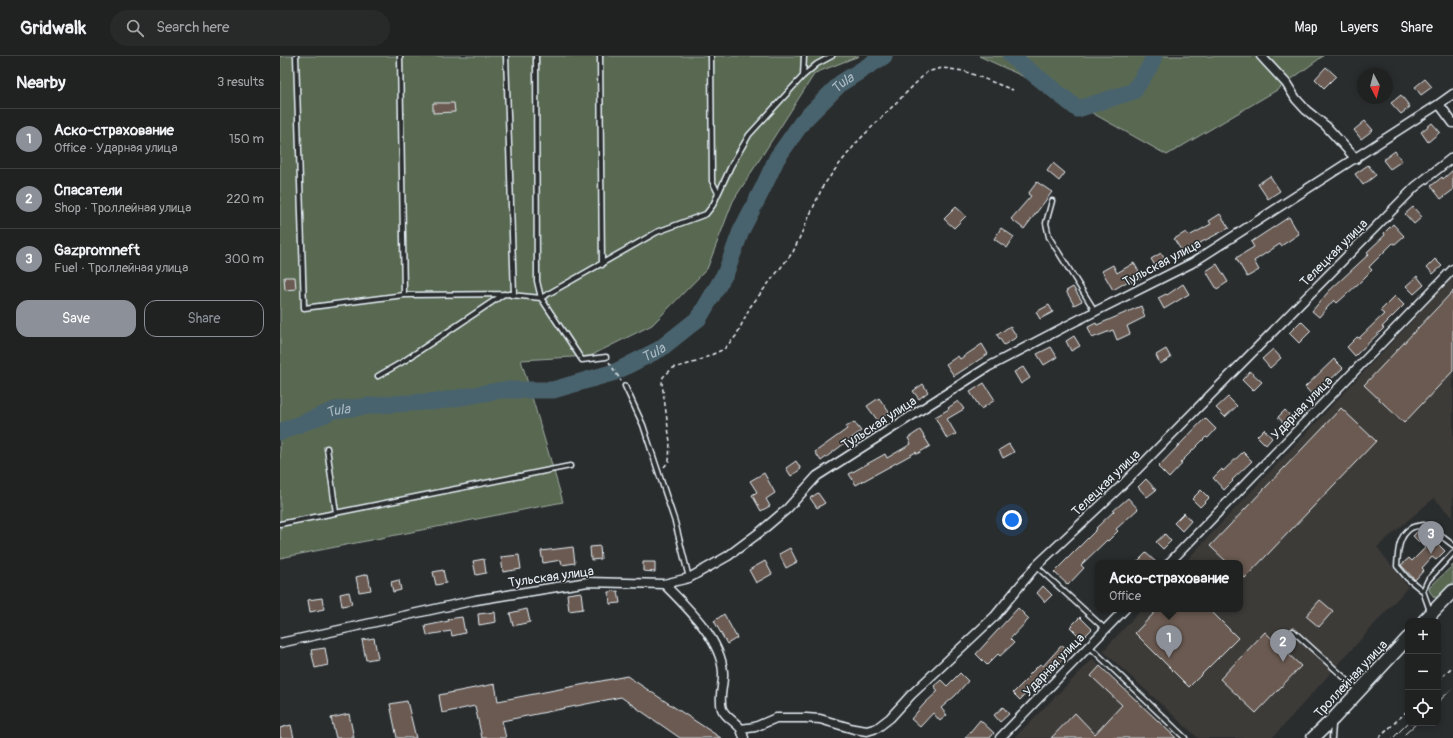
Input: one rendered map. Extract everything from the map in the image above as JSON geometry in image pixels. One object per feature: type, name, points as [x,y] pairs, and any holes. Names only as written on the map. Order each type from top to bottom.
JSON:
[{"type":"main road","points":[[1427,617],[1453,591]]},
{"type":"main road","name":"Троллейная улица","points":[[1313,738],[1334,718],[1405,641]]},
{"type":"street","points":[[1261,56],[1286,83],[1301,105],[1326,126],[1356,159]]},
{"type":"street","name":"Тульская улица","points":[[280,643],[476,600],[588,582],[664,584],[688,578],[728,556],[760,532],[787,509],[817,476],[988,368],[1095,311],[1192,263],[1356,159],[1453,94]]},
{"type":"street","points":[[1439,104],[1453,123]]},
{"type":"street","name":"Телецкая улица","points":[[741,729],[755,727],[776,718],[806,718],[820,719],[854,729],[867,731],[877,728],[890,718],[911,695],[995,616],[1036,566],[1124,482],[1415,187],[1453,157]]},
{"type":"street","name":"Ударная улица","points":[[1172,560],[1453,269]]},
{"type":"street","points":[[664,584],[698,621],[714,644],[720,658],[723,673],[720,696],[722,710],[741,729],[744,738]]},
{"type":"street","name":"Ударная улица","points":[[1000,738],[1122,612]]},
{"type":"lane","points":[[296,56],[304,308],[404,295],[514,294],[506,56]]},
{"type":"lane","points":[[400,56],[404,295]]},
{"type":"lane","points":[[536,56],[537,280],[541,298],[582,360],[606,357]]},
{"type":"lane","points":[[600,56],[602,265]]},
{"type":"lane","points":[[711,56],[712,181],[718,193]]},
{"type":"lane","points":[[803,76],[804,56]]},
{"type":"lane","points":[[378,376],[404,361],[504,294],[541,298],[602,265],[657,232],[706,214],[713,204],[731,166],[749,135],[803,76],[817,64],[832,56]]},
{"type":"lane","points":[[1052,201],[1046,224],[1049,237],[1095,311]]},
{"type":"lane","points":[[625,386],[643,425],[659,473],[675,522],[688,578]]},
{"type":"lane","points":[[327,448],[336,513]]},
{"type":"lane","points":[[280,524],[570,466]]},
{"type":"lane","points":[[1423,591],[1407,578],[1397,566],[1398,550],[1402,538],[1412,528],[1424,525],[1453,545]]},
{"type":"lane","points":[[1427,617],[1423,591],[1428,580],[1453,553]]},
{"type":"lane","points":[[1036,566],[1105,629]]},
{"type":"lane","points":[[1293,631],[1359,690]]},
{"type":"lane","points":[[1089,646],[1185,738]]},
{"type":"lane","points":[[1332,738],[1334,718]]},
{"type":"path","points":[[659,473],[669,461],[670,442],[662,383],[663,377],[673,368],[696,362],[724,349],[736,336],[750,307],[793,252],[824,186],[858,141],[927,72],[942,68],[964,71],[1013,90]]},
{"type":"path","points":[[606,357],[625,386]]},
{"type":"path","points":[[1441,678],[1453,666]]},
{"type":"path","points":[[1379,738],[1405,713]]},
{"type":"shaded area","points":[[1453,277],[1453,518],[1434,498],[1377,547],[1408,587],[1272,738],[1198,738],[1103,651],[1139,612],[1243,612],[1243,560],[1187,560]]},
{"type":"shaded area","points":[[1093,659],[1178,738],[1014,738]]},
{"type":"green space","points":[[280,56],[859,56],[815,73],[733,201],[707,269],[652,325],[590,356],[521,360],[563,502],[280,558]]},
{"type":"green space","points":[[979,56],[1323,56],[1277,90],[1167,155],[1046,87]]},
{"type":"green space","points":[[1453,565],[1453,583],[1439,598],[1434,597],[1429,588]]},
{"type":"building","points":[[1326,67],[1336,76],[1324,88],[1315,79]]},
{"type":"building","points":[[1425,79],[1432,87],[1421,95],[1415,87]]},
{"type":"building","points":[[1401,95],[1410,107],[1401,114],[1392,104]]},
{"type":"building","points":[[433,103],[454,103],[455,112],[433,113]]},
{"type":"building","points":[[1365,121],[1373,130],[1361,139],[1354,130]]},
{"type":"building","points":[[1432,123],[1440,132],[1428,142],[1421,132]]},
{"type":"building","points":[[1395,151],[1402,161],[1390,169],[1383,160]]},
{"type":"building","points":[[1053,163],[1065,173],[1059,181],[1047,171]]},
{"type":"building","points":[[1368,165],[1376,175],[1363,185],[1355,174]]},
{"type":"building","points":[[1453,170],[1453,190],[1441,199],[1431,186],[1442,177],[1443,179]]},
{"type":"building","points":[[1270,176],[1280,191],[1268,199],[1258,184]]},
{"type":"building","points":[[1037,182],[1052,192],[1024,229],[1011,219],[1031,196],[1028,194]]},
{"type":"building","points":[[956,207],[966,216],[954,228],[944,219]]},
{"type":"building","points":[[1413,207],[1422,217],[1414,224],[1405,214]]},
{"type":"building","points":[[1220,214],[1229,228],[1183,253],[1174,239],[1186,232],[1189,236],[1211,224],[1209,221]]},
{"type":"building","points":[[1289,217],[1299,234],[1281,246],[1280,244],[1254,261],[1259,270],[1247,277],[1236,258],[1254,247],[1251,242]]},
{"type":"building","points":[[1393,224],[1404,236],[1395,244],[1393,243],[1369,267],[1372,270],[1337,303],[1334,300],[1319,317],[1312,311],[1329,291],[1369,254],[1367,252],[1385,235],[1384,233]]},
{"type":"building","points":[[1001,228],[1014,237],[1007,248],[994,239]]},
{"type":"building","points":[[1161,253],[1166,261],[1156,267],[1151,259]]},
{"type":"building","points":[[1435,259],[1442,266],[1433,274],[1427,267]]},
{"type":"building","points":[[1134,263],[1142,277],[1131,283],[1130,280],[1113,290],[1102,271],[1113,265],[1117,273]]},
{"type":"building","points":[[1217,264],[1228,282],[1217,289],[1206,271]]},
{"type":"building","points":[[1417,276],[1424,285],[1414,294],[1406,286]]},
{"type":"building","points":[[284,277],[295,277],[296,289],[285,290]]},
{"type":"building","points":[[1183,284],[1189,294],[1164,309],[1158,298],[1166,294],[1167,295]]},
{"type":"building","points":[[1073,287],[1082,301],[1074,305],[1066,291]]},
{"type":"building","points":[[1453,291],[1453,371],[1404,423],[1364,385]]},
{"type":"building","points":[[1395,296],[1404,305],[1382,327],[1384,328],[1355,356],[1347,347],[1357,337],[1359,338],[1384,314],[1380,311]]},
{"type":"building","points":[[1049,305],[1053,312],[1040,319],[1036,312]]},
{"type":"building","points":[[1141,306],[1145,317],[1127,326],[1130,334],[1117,340],[1113,330],[1092,338],[1088,327],[1096,323],[1097,325]]},
{"type":"building","points":[[1301,321],[1311,331],[1299,343],[1289,333]]},
{"type":"building","points":[[1010,326],[1017,337],[1004,345],[997,335]]},
{"type":"building","points":[[1074,336],[1080,346],[1071,351],[1066,341]]},
{"type":"building","points":[[982,344],[988,354],[954,376],[946,364],[958,356],[960,359]]},
{"type":"building","points":[[1051,347],[1057,357],[1044,365],[1037,354]]},
{"type":"building","points":[[1166,349],[1171,358],[1160,364],[1156,355]]},
{"type":"building","points":[[1273,349],[1281,358],[1270,368],[1262,359]]},
{"type":"building","points":[[1334,359],[1343,368],[1314,397],[1305,387]]},
{"type":"building","points":[[1023,367],[1030,378],[1021,384],[1014,372]]},
{"type":"building","points":[[1250,371],[1262,382],[1253,391],[1242,380]]},
{"type":"building","points":[[984,383],[995,400],[981,409],[970,392]]},
{"type":"building","points":[[923,384],[928,392],[919,399],[913,391]]},
{"type":"building","points":[[1228,397],[1237,406],[1225,417],[1216,408]]},
{"type":"building","points":[[879,398],[889,412],[878,421],[867,406]]},
{"type":"building","points":[[958,401],[964,409],[947,419],[956,434],[947,439],[935,417],[949,409],[948,408]]},
{"type":"building","points":[[1341,408],[1376,441],[1245,578],[1243,576],[1243,560],[1225,560],[1210,546]]},
{"type":"building","points":[[1285,410],[1293,419],[1286,426],[1278,417]]},
{"type":"building","points":[[1205,418],[1216,429],[1180,463],[1182,464],[1169,478],[1158,467]]},
{"type":"building","points":[[854,422],[861,431],[821,461],[815,452],[847,429],[846,427]]},
{"type":"building","points":[[1264,429],[1272,438],[1266,445],[1257,436]]},
{"type":"building","points":[[920,430],[930,446],[917,454],[916,452],[856,485],[849,474],[885,454],[887,458],[911,444],[908,438]]},
{"type":"building","points":[[1009,444],[1014,452],[1003,458],[999,450]]},
{"type":"building","points":[[1243,452],[1252,461],[1224,490],[1213,478],[1222,469],[1223,471]]},
{"type":"building","points":[[796,461],[801,469],[791,476],[786,468]]},
{"type":"building","points":[[764,473],[775,493],[766,499],[770,506],[761,511],[752,495],[757,492],[750,481]]},
{"type":"building","points":[[1146,479],[1156,490],[1147,497],[1138,487]]},
{"type":"building","points":[[1201,490],[1209,498],[1200,507],[1192,499]]},
{"type":"building","points":[[818,493],[825,503],[817,508],[810,498]]},
{"type":"building","points":[[1128,498],[1138,509],[1116,529],[1118,531],[1108,541],[1107,540],[1081,565],[1084,568],[1068,585],[1054,572],[1113,511]]},
{"type":"building","points":[[1184,513],[1191,521],[1182,531],[1174,523]]},
{"type":"building","points":[[1420,529],[1423,529],[1445,551],[1436,560],[1432,557],[1422,568],[1424,570],[1415,580],[1401,565],[1409,558],[1412,561],[1425,548],[1413,536]]},
{"type":"building","points":[[1165,534],[1171,541],[1163,549],[1156,542]]},
{"type":"building","points":[[600,546],[601,559],[591,560],[590,547]]},
{"type":"building","points":[[573,547],[575,563],[562,565],[561,560],[543,563],[541,551]]},
{"type":"building","points":[[790,548],[797,562],[786,568],[779,554]]},
{"type":"building","points":[[1146,553],[1154,560],[1139,560]]},
{"type":"building","points":[[519,555],[521,569],[503,572],[501,557]]},
{"type":"building","points":[[484,559],[486,573],[476,575],[473,561]]},
{"type":"building","points":[[765,561],[772,574],[756,583],[749,570]]},
{"type":"building","points":[[643,562],[655,562],[655,572],[643,571]]},
{"type":"building","points":[[443,570],[446,583],[436,585],[433,572]]},
{"type":"building","points":[[368,574],[371,590],[359,592],[356,577]]},
{"type":"building","points":[[399,580],[401,590],[393,592],[391,582]]},
{"type":"building","points":[[1043,586],[1052,595],[1045,602],[1037,593]]},
{"type":"building","points":[[618,591],[620,603],[610,604],[609,592]]},
{"type":"building","points":[[349,592],[352,604],[342,606],[340,594]]},
{"type":"building","points":[[581,592],[583,609],[569,611],[567,594]]},
{"type":"building","points":[[322,598],[324,609],[310,612],[308,600]]},
{"type":"building","points":[[1320,600],[1333,611],[1319,627],[1306,616]]},
{"type":"building","points":[[1018,608],[1029,619],[1010,639],[1014,643],[1000,656],[998,654],[987,665],[976,654]]},
{"type":"building","points":[[527,609],[530,622],[513,626],[510,613]]},
{"type":"building","points":[[495,612],[496,622],[479,625],[478,614]]},
{"type":"building","points":[[1155,612],[1212,612],[1238,638],[1189,687],[1135,633]]},
{"type":"building","points":[[724,614],[737,638],[727,644],[714,621]]},
{"type":"building","points":[[462,617],[465,633],[452,636],[451,631],[427,635],[425,626],[449,621],[448,619]]},
{"type":"building","points":[[1080,617],[1092,629],[1082,639],[1070,627]]},
{"type":"building","points":[[1265,632],[1301,666],[1256,713],[1220,679]]},
{"type":"building","points":[[374,638],[378,658],[366,660],[362,640]]},
{"type":"building","points":[[1062,645],[1069,651],[1050,674],[1037,686],[1035,684],[1020,700],[1013,693],[1040,664],[1043,666]]},
{"type":"building","points":[[325,648],[328,665],[315,668],[311,650]]},
{"type":"building","points":[[1100,666],[1176,738],[1051,738],[1075,713],[1095,734],[1122,705],[1091,676]]},
{"type":"building","points":[[960,673],[968,681],[955,696],[941,708],[947,715],[940,721],[933,713],[920,727],[911,719],[938,691],[934,686],[941,680],[947,686]]},
{"type":"building","points":[[627,676],[721,738],[680,738],[621,697],[502,721],[506,738],[482,738],[475,706],[442,713],[439,695],[495,684],[498,701]]},
{"type":"building","points":[[407,701],[416,738],[397,738],[390,704]]},
{"type":"building","points":[[1003,707],[1009,714],[1000,722],[994,715]]},
{"type":"building","points":[[349,714],[354,738],[336,738],[331,718]]},
{"type":"building","points":[[980,720],[994,733],[990,738],[965,738]]},
{"type":"building","points":[[291,725],[294,738],[280,738],[280,728]]},
{"type":"waterway","name":"Tula","points":[[280,432],[335,410],[378,405],[440,401],[502,390],[553,390],[615,372],[660,349],[699,318],[726,272],[741,231],[777,158],[803,121],[841,83],[884,56]]},
{"type":"waterway","name":"Tula","points":[[1011,56],[1078,109],[1134,91],[1150,66],[1154,56]]},
{"type":"tram line","points":[[1441,699],[1453,688]]},
{"type":"tram line","points":[[1393,738],[1405,726]]},
{"type":"tram line","points":[[1405,734],[1414,726]]},
{"type":"place","name":"Gazpromneft","points":[[1431,554]]},
{"type":"place","name":"Аско-страхование","points":[[1169,658]]},
{"type":"place","name":"Спасатели","points":[[1283,662]]}]
